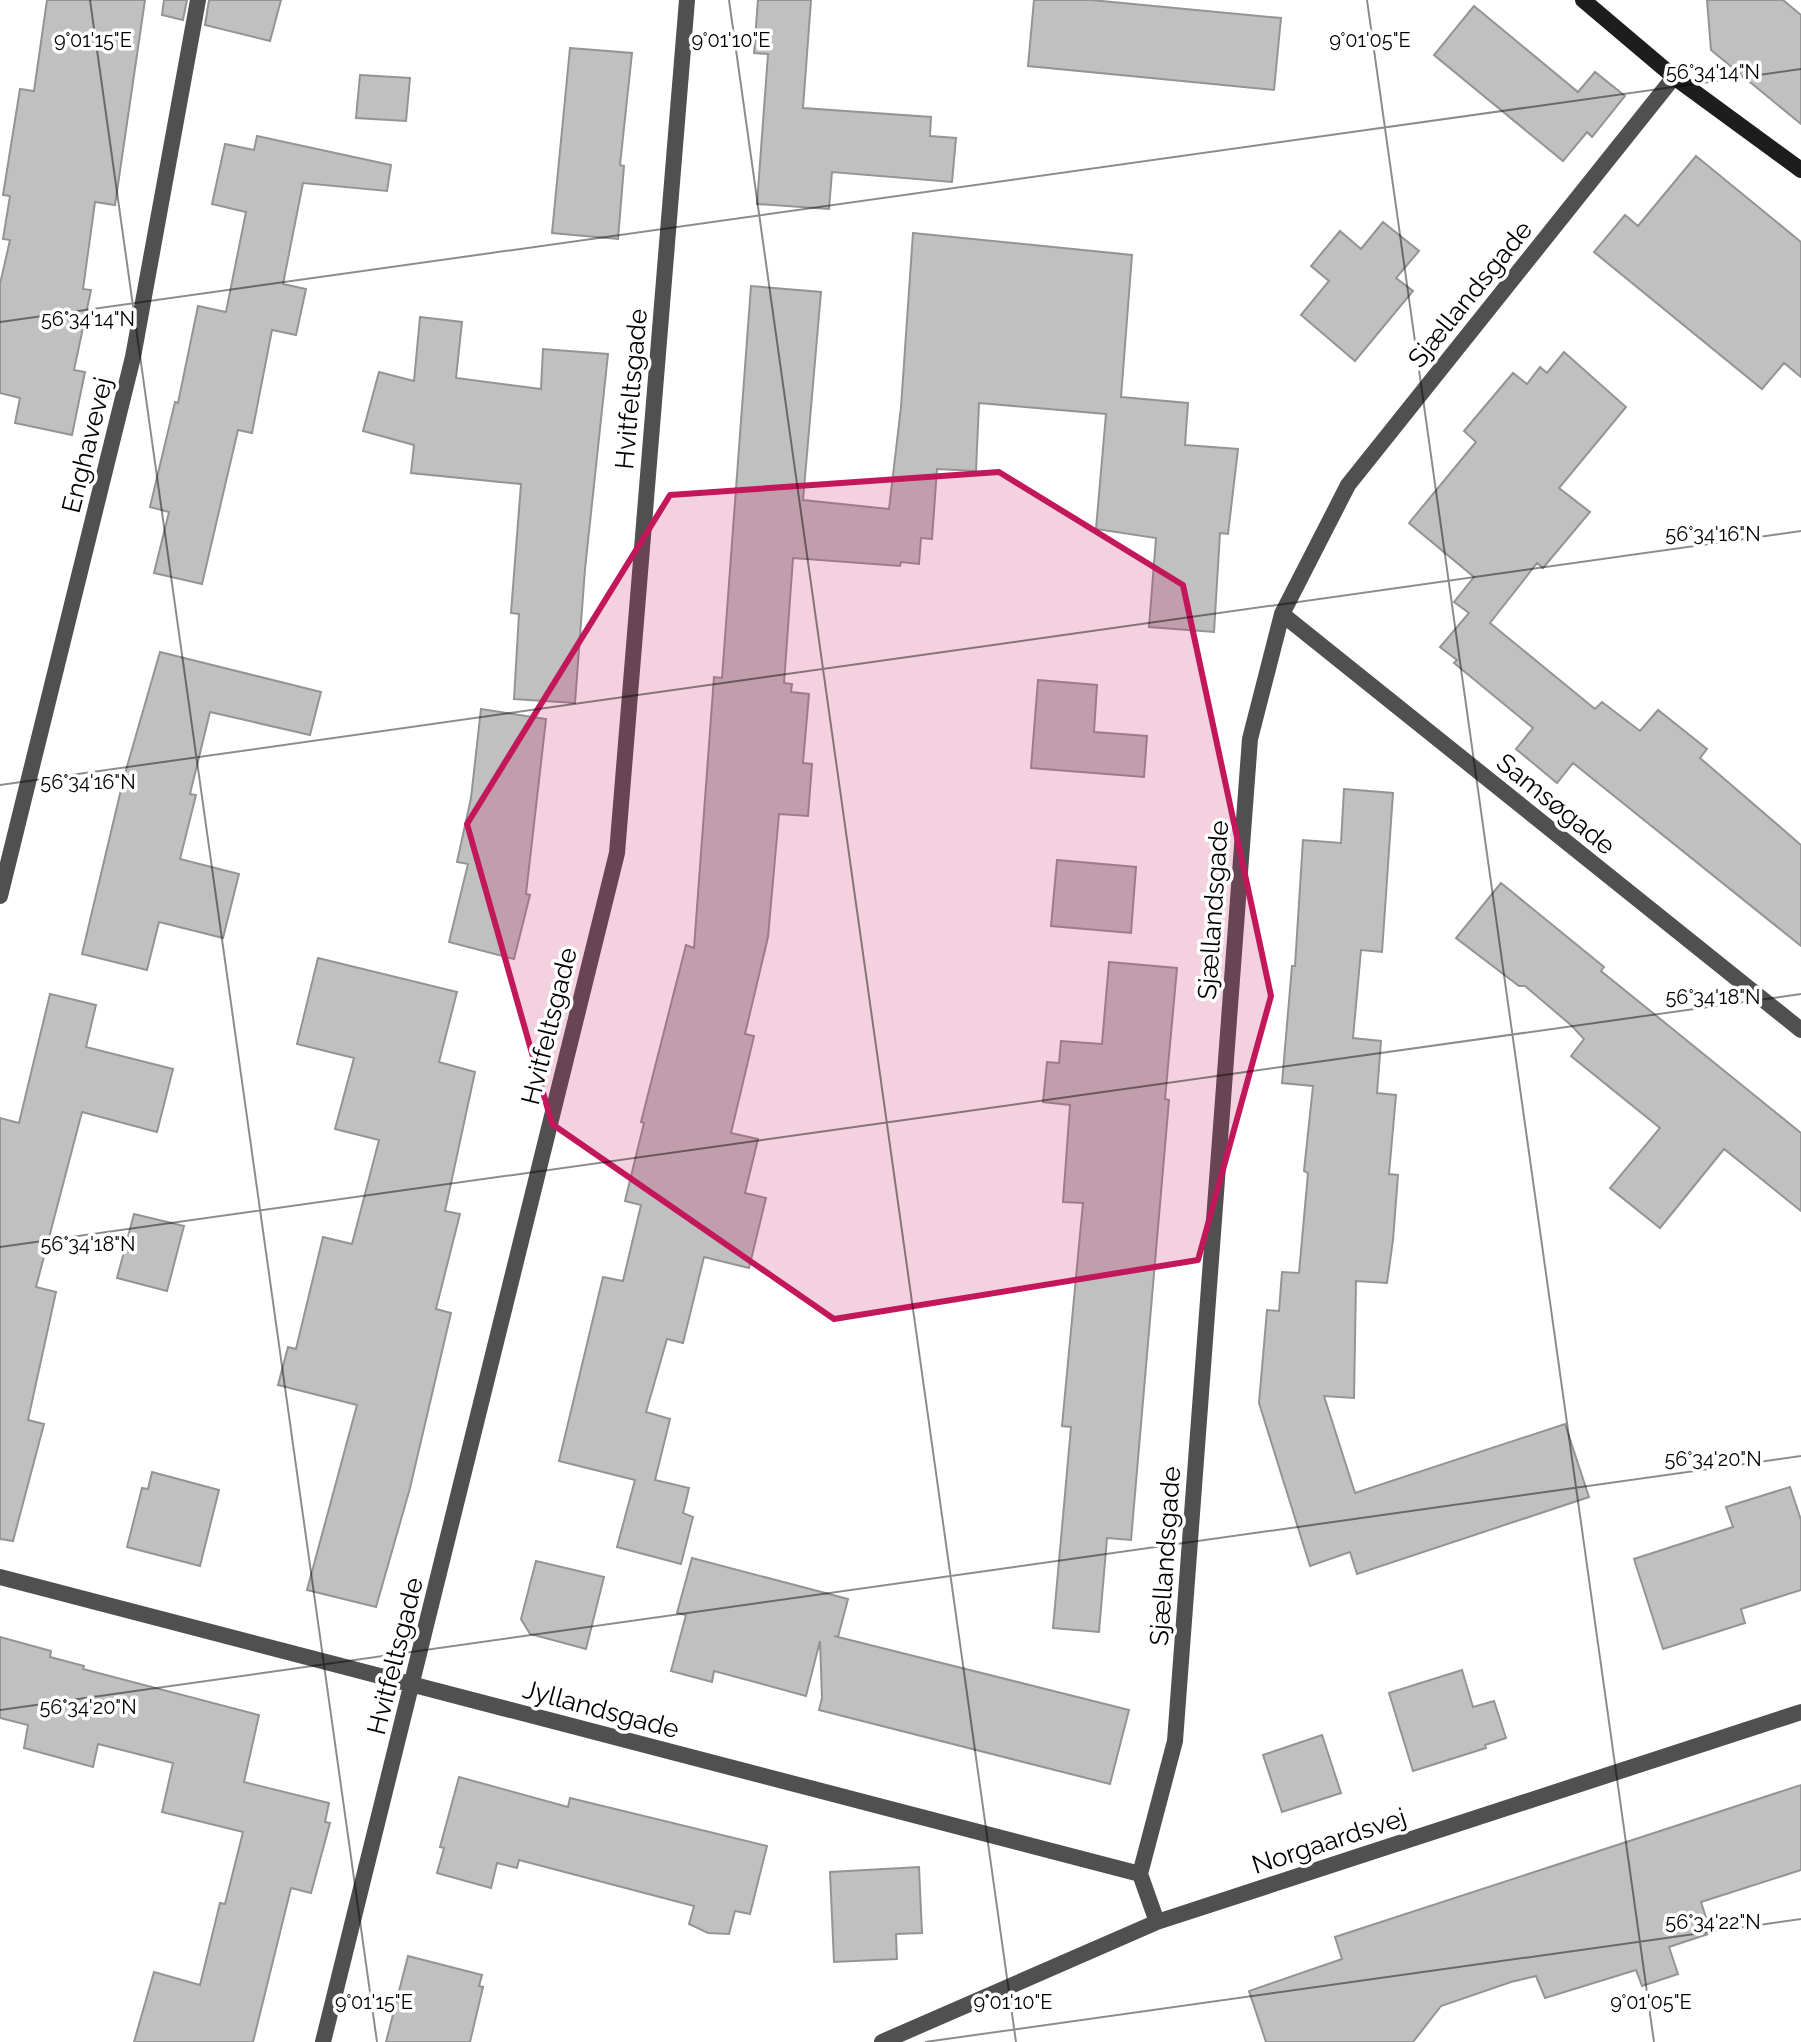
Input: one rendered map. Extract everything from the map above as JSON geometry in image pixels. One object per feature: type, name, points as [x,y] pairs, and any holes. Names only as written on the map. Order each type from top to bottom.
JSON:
[{"type":"street","name":"Enghavevej","points":[[0,896],[133,357],[198,0]]},
{"type":"street","name":"Hvitfeltsgade","points":[[323,2042],[617,853],[687,0]]},
{"type":"street","points":[[1583,0],[1674,77],[1801,170]]},
{"type":"street","name":"Sjællandsgade","points":[[1140,1874],[1175,1741],[1250,739],[1282,614],[1348,485],[1674,77]]},
{"type":"street","name":"Samsøgade","points":[[1282,614],[1801,1030]]},
{"type":"street","name":"Jyllandsgade","points":[[0,1577],[1140,1874]]},
{"type":"street","name":"Norgaardsvej","points":[[882,2042],[1157,1922],[1801,1712]]},
{"type":"street","points":[[1140,1874],[1157,1922]]},
{"type":"highlighted area","points":[[999,472],[1183,585],[1271,996],[1198,1260],[834,1319],[552,1124],[467,824],[670,495]]},
{"type":"building","points":[[47,0],[145,0],[115,205],[95,202],[83,289],[91,290],[74,370],[85,372],[72,435],[15,423],[20,398],[0,393],[0,284],[10,240],[3,239],[10,196],[3,195],[20,89],[34,91]]},
{"type":"building","points":[[164,0],[187,0],[183,20],[162,15]]},
{"type":"building","points":[[209,0],[281,0],[270,41],[205,25]]},
{"type":"building","points":[[758,0],[811,0],[803,108],[931,117],[930,136],[956,138],[952,182],[832,172],[829,209],[757,204],[768,54],[754,53]]},
{"type":"building","points":[[1034,0],[1091,0],[1281,18],[1274,90],[1028,66]]},
{"type":"building","points":[[1707,0],[1783,0],[1801,15],[1801,124],[1711,50]]},
{"type":"building","points":[[1474,6],[1578,92],[1595,72],[1625,96],[1592,137],[1587,132],[1563,161],[1434,55]]},
{"type":"building","points":[[570,48],[632,53],[620,165],[624,166],[618,239],[552,233]]},
{"type":"building","points":[[360,75],[410,78],[406,121],[356,118]]},
{"type":"building","points":[[257,136],[391,165],[387,191],[303,183],[283,284],[306,289],[296,335],[272,330],[252,433],[238,430],[202,584],[154,573],[169,512],[150,507],[175,402],[178,403],[198,306],[226,312],[246,212],[212,204],[225,144],[254,150]]},
{"type":"building","points":[[1696,156],[1801,242],[1801,377],[1784,363],[1762,389],[1594,252],[1625,215],[1638,226]]},
{"type":"building","points":[[1383,222],[1419,251],[1396,278],[1413,291],[1355,361],[1301,315],[1329,281],[1311,266],[1340,231],[1361,249]]},
{"type":"building","points":[[913,233],[1132,255],[1121,397],[1188,403],[1185,445],[1238,449],[1228,534],[1220,533],[1214,632],[1149,627],[1156,538],[1096,529],[1106,414],[979,403],[976,471],[937,469],[932,539],[921,538],[919,564],[901,562],[900,566],[793,558],[784,683],[792,684],[791,692],[809,694],[803,763],[812,764],[808,816],[779,814],[768,937],[745,1034],[754,1036],[731,1133],[758,1139],[745,1193],[766,1198],[749,1268],[704,1257],[683,1343],[667,1339],[646,1412],[670,1419],[655,1480],[689,1488],[683,1513],[693,1517],[681,1564],[617,1547],[635,1480],[559,1461],[603,1277],[623,1281],[641,1205],[625,1201],[644,1123],[641,1122],[686,945],[694,948],[714,677],[722,678],[751,286],[821,292],[803,500],[889,509],[901,407]]},
{"type":"building","points":[[420,317],[462,322],[456,378],[541,389],[543,349],[608,354],[585,569],[575,703],[514,699],[519,614],[511,613],[521,484],[411,473],[414,445],[363,431],[379,372],[414,381]]},
{"type":"building","points":[[1564,352],[1626,407],[1559,488],[1590,512],[1543,568],[1537,563],[1490,623],[1595,709],[1602,702],[1640,731],[1658,710],[1707,749],[1700,758],[1801,845],[1801,946],[1573,763],[1557,783],[1516,749],[1533,728],[1454,663],[1457,660],[1440,647],[1469,613],[1454,602],[1474,577],[1409,523],[1476,442],[1464,431],[1513,373],[1527,384],[1540,367],[1547,373]]},
{"type":"building","points":[[160,652],[321,692],[310,735],[210,712],[190,794],[196,795],[180,859],[239,874],[223,938],[159,922],[147,970],[82,954],[124,777]]},
{"type":"building","points":[[1038,680],[1097,685],[1094,732],[1147,736],[1144,777],[1031,768]]},
{"type":"building","points":[[481,709],[546,719],[526,894],[530,895],[514,959],[449,942],[468,864],[457,862],[471,798]]},
{"type":"building","points":[[1344,789],[1393,793],[1382,952],[1361,950],[1353,1038],[1381,1041],[1377,1093],[1396,1095],[1389,1174],[1398,1175],[1393,1240],[1387,1283],[1356,1281],[1354,1398],[1324,1396],[1355,1493],[1565,1424],[1589,1497],[1357,1574],[1350,1552],[1310,1566],[1259,1403],[1267,1310],[1279,1311],[1282,1272],[1299,1273],[1308,1173],[1304,1171],[1313,1086],[1282,1083],[1292,966],[1295,966],[1303,840],[1341,843]]},
{"type":"building","points":[[1057,860],[1136,867],[1131,933],[1051,926]]},
{"type":"building","points":[[1501,883],[1604,967],[1601,971],[1801,1133],[1801,1211],[1724,1149],[1660,1228],[1610,1188],[1660,1128],[1571,1056],[1584,1039],[1572,1026],[1525,986],[1519,986],[1456,938]]},
{"type":"building","points":[[318,958],[457,992],[439,1062],[475,1072],[445,1211],[460,1214],[436,1309],[451,1313],[410,1488],[376,1607],[307,1590],[357,1405],[278,1385],[288,1347],[296,1349],[323,1237],[352,1244],[379,1140],[335,1129],[354,1058],[297,1044]]},
{"type":"building","points":[[1109,962],[1177,968],[1165,1099],[1169,1100],[1131,1540],[1107,1538],[1099,1632],[1053,1628],[1071,1427],[1062,1426],[1083,1203],[1063,1202],[1070,1105],[1043,1102],[1047,1062],[1059,1063],[1061,1041],[1102,1044]]},
{"type":"building","points":[[50,994],[96,1005],[86,1047],[173,1069],[157,1132],[82,1112],[36,1287],[56,1292],[28,1420],[44,1424],[13,1541],[0,1539],[0,1118],[19,1123]]},
{"type":"building","points":[[134,1214],[184,1226],[167,1291],[117,1278]]},
{"type":"building","points":[[152,1472],[219,1490],[200,1566],[127,1547],[142,1488],[148,1489]]},
{"type":"building","points":[[1790,1487],[1801,1520],[1801,1590],[1741,1609],[1745,1623],[1663,1649],[1634,1559],[1733,1527],[1726,1507]]},
{"type":"building","points":[[692,1558],[848,1599],[838,1637],[834,1636],[1129,1710],[1110,1784],[819,1710],[822,1698],[820,1641],[806,1696],[714,1671],[712,1682],[671,1671],[686,1615],[677,1613]]},
{"type":"building","points":[[536,1561],[604,1577],[586,1649],[530,1634],[521,1619]]},
{"type":"building","points":[[0,1637],[51,1651],[50,1657],[84,1666],[83,1669],[259,1715],[244,1782],[329,1803],[325,1822],[330,1823],[311,1893],[291,1888],[253,2042],[134,2042],[154,1972],[200,1985],[220,1903],[225,1904],[243,1832],[162,1812],[173,1763],[98,1744],[93,1767],[24,1748],[28,1725],[0,1718]]},
{"type":"building","points":[[1462,1670],[1473,1707],[1494,1701],[1506,1738],[1485,1745],[1486,1748],[1413,1771],[1389,1693]]},
{"type":"building","points":[[1322,1735],[1341,1793],[1282,1812],[1263,1755]]},
{"type":"building","points":[[459,1777],[568,1807],[570,1798],[767,1846],[750,1914],[735,1911],[729,1934],[708,1933],[689,1924],[694,1906],[519,1860],[517,1868],[497,1863],[491,1888],[437,1873],[444,1848],[440,1847]]},
{"type":"building","points":[[1801,1785],[1801,1870],[1701,1902],[1711,1933],[1669,1947],[1678,1974],[1642,1986],[1636,1970],[1545,1998],[1536,1976],[1511,1982],[1441,2006],[1413,2042],[1266,2042],[1249,1991],[1342,1959],[1335,1937]]},
{"type":"building","points":[[919,1867],[922,1933],[896,1934],[897,1959],[834,1962],[830,1872]]},
{"type":"building","points":[[408,1956],[482,1975],[479,1986],[483,1987],[470,2042],[386,2042]]}]
